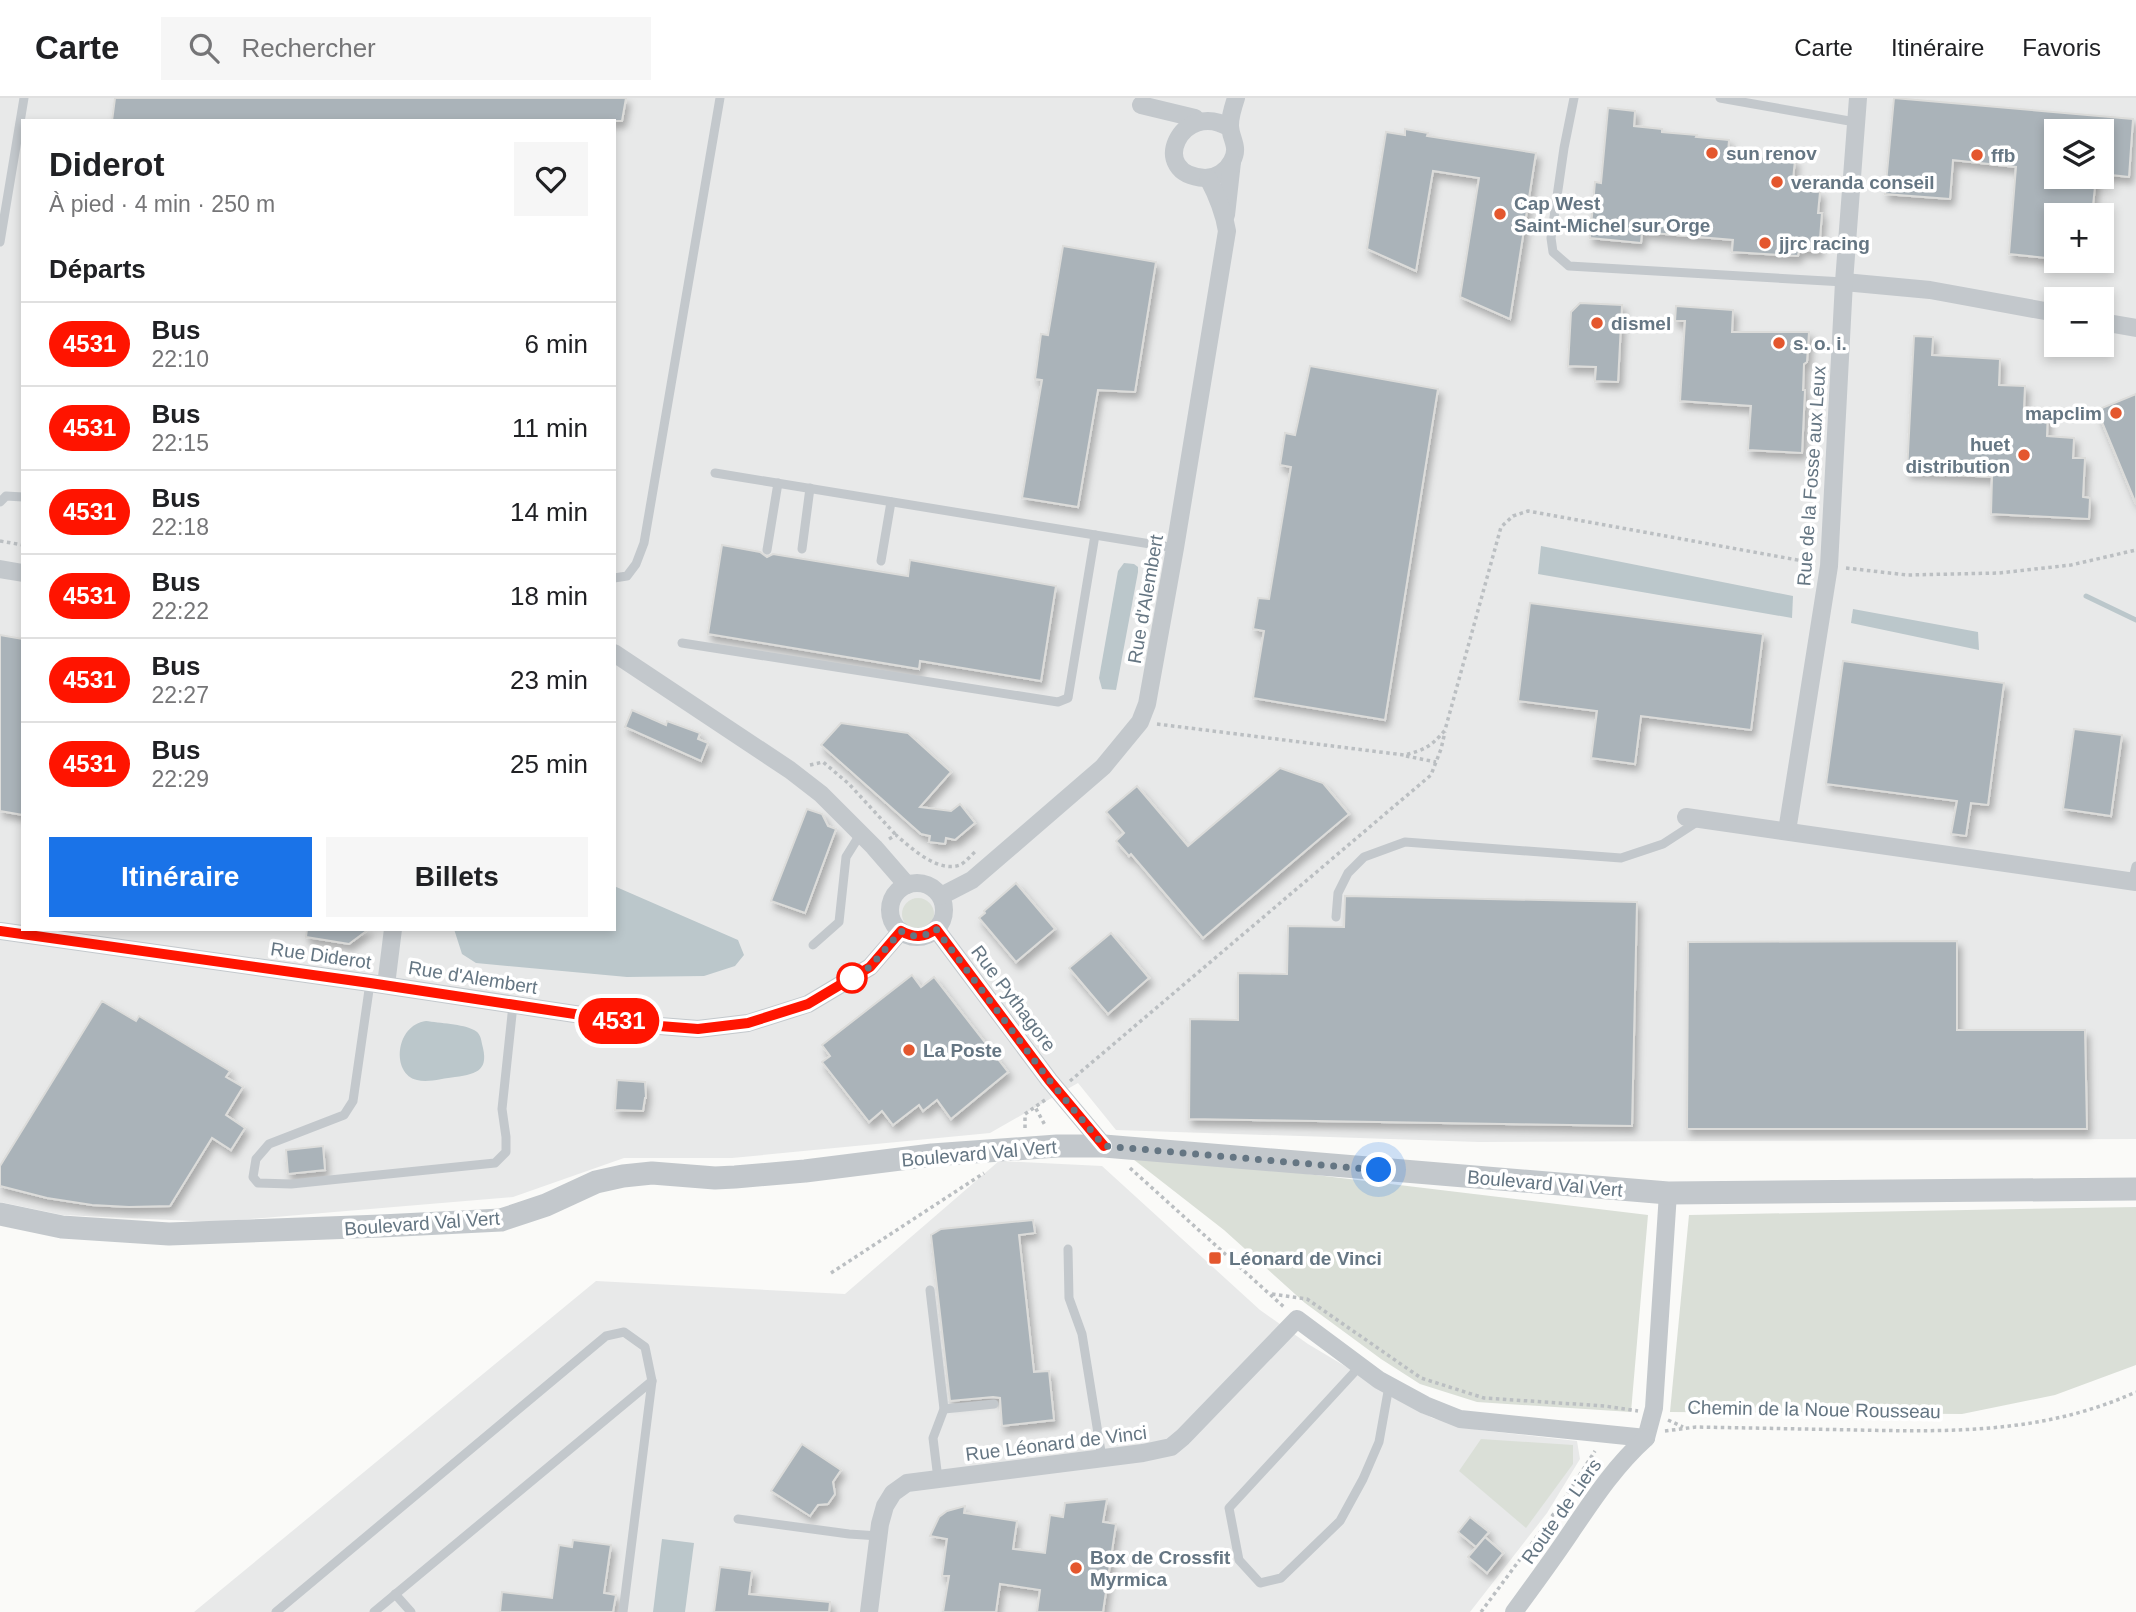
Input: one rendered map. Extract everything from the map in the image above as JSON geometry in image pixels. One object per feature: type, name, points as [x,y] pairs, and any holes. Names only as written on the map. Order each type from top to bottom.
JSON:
[{"type":"street","points":[[1227,98],[1200,117],[1185,123],[1174,140],[1174,150],[1181,168],[1189,174],[1208,178],[1226,170],[1232,162]]},
{"type":"street","name":"Rue d'Alembert","points":[[1225,218],[1235,152],[1230,128],[1236,98]]},
{"type":"street","name":"Rue de la Fosse aux Leux","points":[[1787,831],[1829,566],[1844,282],[1858,98]]},
{"type":"street","points":[[1174,140],[1161,122],[1141,105],[1216,118],[1230,128]]},
{"type":"street","name":"Rue d'Alembert","points":[[941,896],[972,880],[1103,766],[1140,722],[1147,704],[1227,231],[1225,218],[1208,178]]},
{"type":"street","points":[[1844,282],[1930,290],[2044,311]]},
{"type":"street","points":[[2114,324],[2136,328]]},
{"type":"street","points":[[0,569],[21,573]]},
{"type":"street","points":[[616,654],[790,770],[821,794],[861,833],[907,885]]},
{"type":"street","points":[[1694,818],[2135,877]]},
{"type":"street","points":[[907,885],[928,885],[941,896],[944,913],[936,929],[915,937],[894,925],[890,908],[897,892],[907,885]]},
{"type":"street","name":"Rue Pythagore","points":[[936,929],[1058,1091],[1104,1146]]},
{"type":"street","name":"Rue Diderot","points":[[0,931],[378,984]]},
{"type":"street","points":[[378,984],[392,931]]},
{"type":"street","name":"Rue d'Alembert","points":[[378,984],[660,1026],[698,1029],[748,1023],[808,1004],[870,967],[901,931]]},
{"type":"street","name":"Boulevard Val Vert","points":[[0,1214],[62,1227],[169,1234],[501,1220],[546,1205],[596,1182],[623,1176],[652,1173],[735,1177],[1025,1148],[1104,1146],[1668,1193],[2136,1189]]},
{"type":"street","points":[[1297,1319],[1389,1386],[1425,1405],[1461,1419],[1646,1438],[1653,1413],[1668,1193]]},
{"type":"street","name":"Rue Léonard de Vinci","points":[[869,1612],[880,1524],[885,1506],[893,1493],[907,1483],[1143,1453],[1171,1447],[1193,1428],[1297,1319]]},
{"type":"street","name":"Route de Liers","points":[[1514,1612],[1612,1473],[1646,1438]]},
{"type":"lane","points":[[0,242],[24,98]]},
{"type":"lane","points":[[616,578],[627,576],[636,564],[644,543],[720,98]]},
{"type":"lane","points":[[1574,98],[1551,238],[1553,252],[1569,266],[1844,282]]},
{"type":"lane","points":[[1720,98],[1855,122]]},
{"type":"lane","points":[[715,473],[1175,548]]},
{"type":"lane","points":[[767,550],[778,484]]},
{"type":"lane","points":[[802,549],[810,488]]},
{"type":"lane","points":[[0,502],[6,496],[21,497]]},
{"type":"lane","points":[[881,561],[891,502]]},
{"type":"lane","points":[[682,643],[1058,702],[1068,698],[1096,535]]},
{"type":"lane","points":[[1336,917],[1338,893],[1348,873],[1364,858],[1405,842],[1621,858],[1663,844],[1694,818]]},
{"type":"lane","points":[[813,945],[839,922],[846,857],[861,833]]},
{"type":"lane","points":[[378,984],[353,1101],[344,1115],[269,1144],[256,1159],[253,1177],[258,1183],[290,1184],[495,1163],[506,1152],[502,1109],[513,1005]]},
{"type":"lane","points":[[1068,1249],[1069,1298],[1082,1334],[1102,1458]]},
{"type":"lane","points":[[930,1290],[944,1409],[933,1438],[938,1479]]},
{"type":"lane","points":[[276,1612],[606,1336],[624,1332],[645,1347],[652,1381],[623,1612]]},
{"type":"lane","points":[[1360,1366],[1229,1507],[1239,1560],[1259,1583],[1281,1578],[1339,1521],[1363,1479],[1378,1442],[1389,1386]]},
{"type":"lane","points":[[374,1612],[652,1381]]},
{"type":"lane","points":[[944,1409],[994,1404]]},
{"type":"lane","points":[[738,1519],[879,1536]]},
{"type":"lane","points":[[396,1594],[411,1612]]},
{"type":"path","points":[[1058,1091],[1430,775],[1436,762],[1501,527],[1513,516],[1528,511],[1829,566],[1907,575],[1999,573],[2071,565],[2136,550]]},
{"type":"path","points":[[0,541],[21,545]]},
{"type":"path","points":[[1140,722],[1404,755],[1436,762]]},
{"type":"path","points":[[1404,755],[1433,744],[1445,730]]},
{"type":"path","points":[[790,770],[823,762],[849,783],[919,856],[943,866],[960,865],[980,848]]},
{"type":"path","points":[[874,847],[896,835]]},
{"type":"path","points":[[1025,1148],[1025,1114],[1035,1107]]},
{"type":"path","points":[[1128,1166],[1297,1319]]},
{"type":"path","points":[[831,1273],[982,1173],[995,1172]]},
{"type":"path","points":[[1270,1294],[1307,1299],[1421,1378],[1484,1398],[1605,1406],[1653,1413],[1683,1427]]},
{"type":"path","name":"Chemin de la Noue Rousseau","points":[[1646,1438],[1683,1427],[1941,1432],[1996,1429],[2083,1412],[2136,1392]]},
{"type":"path","points":[[1605,1406],[1606,1417]]},
{"type":"path","points":[[1481,1612],[1561,1504],[1593,1454]]},
{"type":"shaded area","points":[[0,98],[2136,98],[2136,1139],[1479,1142],[1116,1130],[1078,1083],[990,1133],[732,1158],[624,1158],[513,1197],[215,1222],[62,1215],[0,1202]]},
{"type":"shaded area","points":[[1541,546],[1793,596],[1792,618],[1538,574]]},
{"type":"shaded area","points":[[1124,563],[1134,564],[1138,567],[1138,572],[1116,690],[1102,689],[1099,678],[1118,571]]},
{"type":"shaded area","points":[[1853,609],[1978,632],[1979,650],[1851,623]]},
{"type":"shaded area","points":[[616,887],[738,940],[744,955],[735,966],[704,976],[627,977],[476,963],[462,954],[455,931],[616,931]]},
{"type":"shaded area","points":[[918,898],[929,903],[934,914],[929,925],[918,930],[907,925],[902,914],[907,903]]},
{"type":"shaded area","points":[[426,1021],[464,1026],[478,1033],[484,1052],[480,1069],[470,1074],[431,1081],[421,1081],[409,1076],[400,1060],[403,1040],[416,1024]]},
{"type":"shaded area","points":[[1124,1152],[1648,1215],[1631,1412],[1477,1402],[1420,1384],[1305,1303],[1224,1230]]},
{"type":"shaded area","points":[[999,1161],[1102,1166],[1260,1310],[1308,1344],[1432,1418],[1479,1430],[1577,1441],[1580,1459],[1547,1513],[1470,1612],[194,1612],[596,1281],[845,1294]]},
{"type":"shaded area","points":[[2136,1207],[2136,1365],[2055,1395],[1962,1414],[1670,1412],[1689,1215]]},
{"type":"shaded area","points":[[1481,1439],[1573,1445],[1573,1464],[1526,1528],[1459,1471]]},
{"type":"shaded area","points":[[662,1539],[694,1543],[685,1612],[653,1612]]},
{"type":"building","points":[[115,98],[626,98],[622,121],[112,119]]},
{"type":"building","points":[[1894,98],[2133,119],[2129,177],[2114,175],[2114,119],[2044,119],[2044,189],[2095,189],[2093,203],[2044,203],[2044,258],[2009,254],[2016,167],[1953,160],[1950,199],[1885,194]]},
{"type":"building","points":[[1608,108],[1635,111],[1634,126],[1729,140],[1728,153],[1795,160],[1792,189],[1820,192],[1818,213],[1822,213],[1819,251],[1799,250],[1798,256],[1732,252],[1733,240],[1642,232],[1641,243],[1590,238],[1595,182],[1601,183]]},
{"type":"building","name":"Cap West Saint-Michel sur Orge","points":[[1405,129],[1428,133],[1427,136],[1536,153],[1510,319],[1460,297],[1479,178],[1433,171],[1416,271],[1367,249],[1386,132],[1405,135]]},
{"type":"building","points":[[1063,246],[1156,262],[1135,392],[1098,390],[1078,507],[1022,498],[1042,380],[1035,379],[1041,334],[1048,335]]},
{"type":"building","points":[[1580,303],[1622,305],[1618,382],[1595,381],[1596,367],[1568,366],[1571,312]]},
{"type":"building","points":[[1676,306],[1733,310],[1732,332],[1809,332],[1807,362],[1804,364],[1802,453],[1748,450],[1751,406],[1680,401],[1685,321],[1675,321]]},
{"type":"building","points":[[1914,336],[1933,337],[1932,355],[2000,359],[1999,385],[2025,386],[2024,408],[2048,409],[2047,436],[2074,438],[2073,458],[2085,458],[2083,497],[2090,498],[2089,519],[1991,514],[1992,477],[1907,472]]},
{"type":"building","points":[[1310,366],[1438,389],[1385,720],[1253,698],[1264,631],[1253,629],[1258,598],[1269,599],[1291,467],[1280,465],[1285,433],[1295,435]]},
{"type":"building","points":[[2136,394],[2136,504],[2097,410]]},
{"type":"building","points":[[722,545],[760,552],[767,557],[773,554],[908,576],[910,560],[1056,586],[1041,681],[920,661],[919,669],[708,634]]},
{"type":"building","points":[[1530,603],[1763,634],[1751,730],[1641,716],[1635,764],[1591,758],[1597,711],[1518,701]]},
{"type":"building","points":[[0,635],[21,639],[21,815],[0,811]]},
{"type":"building","points":[[1843,661],[2004,683],[1988,805],[1971,803],[1966,836],[1951,834],[1957,801],[1826,784]]},
{"type":"building","points":[[632,710],[666,725],[667,721],[700,733],[698,739],[708,743],[701,761],[625,727]]},
{"type":"building","points":[[841,723],[908,733],[951,772],[920,807],[951,811],[960,804],[975,823],[955,840],[946,838],[945,844],[929,842],[930,836],[921,834],[821,745]]},
{"type":"building","points":[[2074,729],[2122,735],[2111,816],[2063,809]]},
{"type":"building","points":[[1280,768],[1323,783],[1349,814],[1203,938],[1131,854],[1129,856],[1116,841],[1124,833],[1106,812],[1137,786],[1188,846]]},
{"type":"building","points":[[807,809],[822,814],[828,826],[836,829],[805,913],[771,901]]},
{"type":"building","points":[[1016,883],[1055,929],[1016,962],[979,918]]},
{"type":"building","points":[[1345,896],[1637,902],[1632,1126],[1189,1119],[1190,1019],[1238,1020],[1238,973],[1287,974],[1288,926],[1344,927]]},
{"type":"building","points":[[307,931],[366,931],[349,944],[306,937]]},
{"type":"building","points":[[1111,933],[1149,978],[1108,1014],[1069,968]]},
{"type":"building","points":[[1957,941],[1957,1030],[2085,1030],[2087,1129],[1687,1129],[1688,942]]},
{"type":"building","name":"La Poste","points":[[912,975],[921,987],[934,977],[1008,1072],[951,1119],[937,1100],[923,1111],[919,1105],[893,1125],[882,1111],[869,1122],[822,1062],[830,1056],[822,1045]]},
{"type":"building","points":[[102,1001],[136,1021],[139,1016],[230,1071],[226,1077],[243,1087],[226,1115],[245,1128],[231,1150],[212,1138],[170,1206],[92,1205],[47,1198],[0,1186],[0,1166]]},
{"type":"building","points":[[617,1080],[645,1082],[643,1111],[615,1110]]},
{"type":"building","points":[[323,1146],[325,1170],[288,1174],[286,1150]]},
{"type":"building","points":[[1033,1220],[1035,1233],[1019,1235],[1034,1372],[1049,1371],[1054,1420],[1002,1426],[1000,1398],[950,1401],[931,1235],[941,1229]]},
{"type":"building","points":[[802,1444],[841,1470],[833,1482],[835,1494],[828,1504],[818,1505],[810,1516],[771,1491]]},
{"type":"building","points":[[1107,1499],[1103,1522],[1116,1524],[1103,1612],[1037,1612],[1040,1590],[1000,1584],[996,1612],[943,1612],[949,1576],[942,1576],[947,1539],[930,1536],[939,1517],[947,1511],[965,1506],[964,1513],[1017,1521],[1013,1549],[1045,1553],[1050,1515],[1063,1517],[1065,1503]]},
{"type":"building","points":[[1470,1517],[1489,1532],[1476,1547],[1458,1532]]},
{"type":"building","points":[[1485,1537],[1503,1553],[1487,1573],[1468,1557]]},
{"type":"building","points":[[573,1540],[611,1545],[604,1593],[616,1595],[613,1612],[500,1612],[502,1592],[552,1598],[559,1545],[572,1547]]},
{"type":"building","points":[[720,1567],[752,1571],[749,1594],[830,1602],[829,1612],[714,1612]]},
{"type":"waterway","points":[[2086,596],[2136,620]]},
{"type":"bus line","name":"4531","points":[[0,931],[647,1025],[698,1029],[748,1023],[808,1004],[870,967],[901,931],[915,937],[930,934],[936,929],[1049,1080],[1104,1146]]},
{"type":"place","name":"sun renov","points":[[1712,153]]},
{"type":"place","name":"ffb","points":[[1977,155]]},
{"type":"place","name":"veranda conseil","points":[[1777,182]]},
{"type":"place","name":"Cap West Saint-Michel sur Orge","points":[[1500,214]]},
{"type":"place","name":"jjrc racing","points":[[1765,243]]},
{"type":"place","name":"dismel","points":[[1597,323]]},
{"type":"place","name":"s. o. i.","points":[[1779,343]]},
{"type":"place","name":"mapclim","points":[[2116,413]]},
{"type":"place","name":"huet distribution","points":[[2024,455]]},
{"type":"place","name":"La Poste","points":[[909,1050]]},
{"type":"place","name":"Léonard de Vinci","points":[[1215,1258]]},
{"type":"place","name":"Box de Crossfit Myrmica","points":[[1076,1568]]},
{"type":"route","points":[[852,978],[849,979],[870,967],[901,931],[915,937],[930,934],[936,929],[1049,1080],[1104,1146],[1379,1170]]}]
